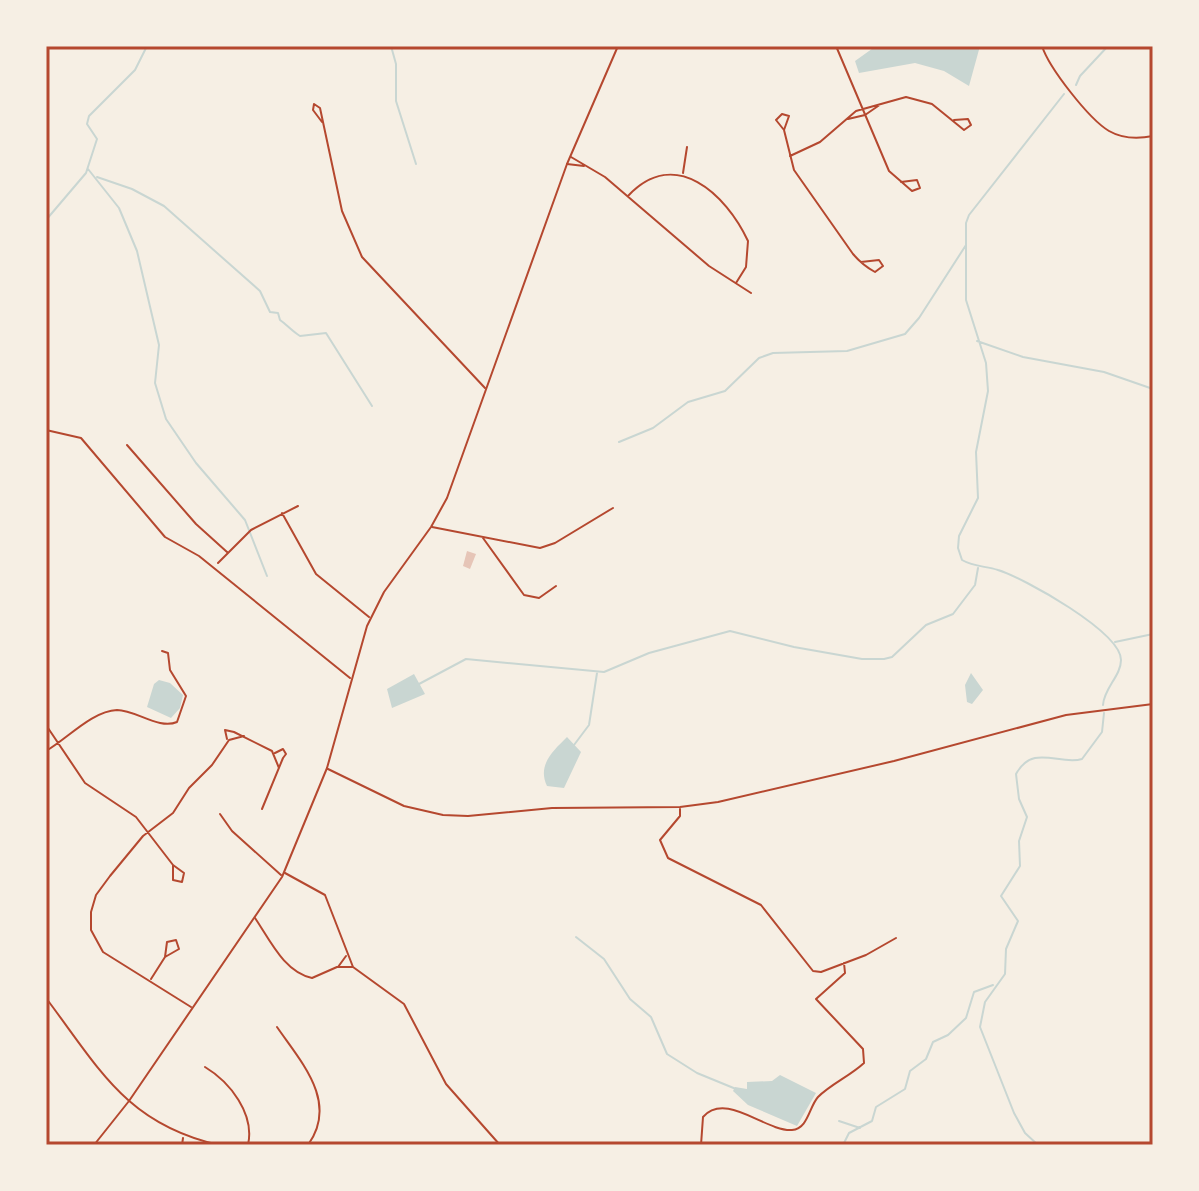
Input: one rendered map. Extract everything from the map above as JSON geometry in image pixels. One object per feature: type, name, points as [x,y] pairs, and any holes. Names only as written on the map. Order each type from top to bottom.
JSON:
[{"type":"street","points":[[94,1145],[129,1101],[283,875],[327,768],[350,678],[370,618],[447,498],[570,156],[618,46]]},
{"type":"street","points":[[836,46],[889,171],[901,182]]},
{"type":"street","points":[[1042,46],[1047,61],[1107,130],[1128,137],[1153,136]]},
{"type":"street","points":[[788,156],[805,152],[862,109],[906,97],[921,99],[954,120]]},
{"type":"street","points":[[847,119],[865,115],[882,103]]},
{"type":"street","points":[[322,122],[342,211],[362,257],[485,389]]},
{"type":"street","points":[[784,130],[788,156],[805,186],[861,262],[875,272],[882,269],[879,260],[861,262]]},
{"type":"street","points":[[682,175],[687,147]]},
{"type":"street","points":[[570,156],[627,197],[709,266],[751,293]]},
{"type":"street","points":[[567,164],[585,166]]},
{"type":"street","points":[[627,197],[647,182],[682,175],[712,192],[743,230],[750,253],[736,283]]},
{"type":"street","points":[[46,430],[85,441],[165,537],[207,562],[350,678]]},
{"type":"street","points":[[127,445],[196,524],[227,552]]},
{"type":"street","points":[[218,563],[251,530],[298,506]]},
{"type":"street","points":[[431,527],[540,548],[555,543],[613,508]]},
{"type":"street","points":[[282,513],[316,574],[370,618]]},
{"type":"street","points":[[483,538],[524,595],[539,598],[556,586]]},
{"type":"street","points":[[46,751],[102,714],[116,710],[166,724],[177,722],[186,696],[170,670],[168,653],[162,651]]},
{"type":"street","points":[[327,768],[404,806],[443,815],[469,816],[564,808],[680,807],[718,802],[874,766],[1066,715],[1153,704]]},
{"type":"street","points":[[46,725],[85,783],[123,806],[149,831],[173,865]]},
{"type":"street","points":[[229,738],[225,730],[267,748],[275,754],[279,768]]},
{"type":"street","points":[[192,1007],[103,952],[91,930],[91,912],[98,891],[149,831],[173,813],[234,732]]},
{"type":"street","points":[[229,738],[244,736]]},
{"type":"street","points":[[262,809],[285,751],[267,748]]},
{"type":"street","points":[[275,754],[277,750]]},
{"type":"street","points":[[278,759],[283,758]]},
{"type":"street","points":[[680,807],[680,816],[660,840],[668,858],[761,905],[813,971],[844,963],[896,938]]},
{"type":"street","points":[[220,814],[232,831],[283,875],[325,895],[353,967],[404,1004],[446,1084],[500,1145]]},
{"type":"street","points":[[254,917],[285,962],[299,974],[318,978],[337,967],[346,954]]},
{"type":"street","points":[[150,980],[165,957],[167,942],[176,940],[179,949],[165,957]]},
{"type":"street","points":[[701,1145],[703,1117],[716,1109],[739,1112],[779,1128],[794,1130],[802,1127],[816,1099],[864,1063],[863,1049],[816,999],[845,973],[844,963]]},
{"type":"street","points":[[337,967],[353,967]]},
{"type":"street","points":[[46,998],[103,1078],[129,1101],[163,1127],[184,1137],[219,1145]]},
{"type":"street","points":[[277,1027],[317,1088],[320,1115],[308,1145]]},
{"type":"street","points":[[205,1067],[221,1077],[244,1111],[250,1130],[248,1145]]},
{"type":"street","points":[[182,1145],[184,1137]]},
{"type":"shaded area","points":[[876,46],[980,46],[969,86],[944,71],[915,63],[859,73],[855,61]]},
{"type":"shaded area","points":[[971,673],[983,690],[972,704],[967,702],[965,685]]},
{"type":"shaded area","points":[[414,674],[425,694],[392,708],[387,689]]},
{"type":"shaded area","points":[[159,680],[170,683],[183,695],[180,708],[171,718],[147,707],[154,684]]},
{"type":"shaded area","points":[[567,737],[581,752],[564,788],[547,786],[545,765]]},
{"type":"shaded area","points":[[780,1075],[816,1093],[797,1126],[748,1105],[733,1091],[735,1087],[747,1089],[747,1082],[772,1081]]},
{"type":"building","points":[[467,551],[476,554],[470,569],[463,566]]},
{"type":"waterway","points":[[46,220],[86,173],[97,139],[87,124],[89,116],[135,70],[147,46]]},
{"type":"waterway","points":[[391,46],[396,64],[396,101],[416,164]]},
{"type":"waterway","points":[[1076,85],[1080,76],[1108,46]]},
{"type":"waterway","points":[[1064,94],[969,215],[966,223],[966,300],[986,363],[988,391],[976,452],[978,498],[959,536],[958,548],[962,560],[1011,575],[1069,608],[1105,635],[1117,648],[1121,660],[1103,705]]},
{"type":"waterway","points":[[88,169],[119,208],[137,251],[159,345],[155,383],[166,419],[196,463],[245,520],[267,576]]},
{"type":"waterway","points":[[97,177],[132,189],[164,206],[260,291],[270,312],[278,313],[280,320],[297,334],[326,333],[372,406]]},
{"type":"waterway","points":[[619,442],[653,428],[688,402],[725,391],[759,358],[773,353],[847,351],[905,334],[919,318],[966,245]]},
{"type":"waterway","points":[[977,341],[1023,357],[1104,372],[1153,389]]},
{"type":"waterway","points":[[419,684],[466,659],[604,672],[649,653],[730,631],[794,647],[862,659],[884,659],[892,657],[926,625],[953,614],[975,585],[978,568]]},
{"type":"waterway","points":[[1115,642],[1153,634]]},
{"type":"waterway","points":[[574,745],[589,725],[597,673]]},
{"type":"waterway","points":[[1038,1145],[1025,1133],[1014,1113],[980,1027],[985,1002],[1005,974],[1006,949],[1018,921],[1001,896],[1020,866],[1019,841],[1027,817],[1019,799],[1016,774],[1023,765],[1039,757],[1082,759],[1102,732],[1104,713]]},
{"type":"waterway","points":[[576,937],[604,959],[630,999],[651,1017],[667,1054],[697,1073],[736,1089]]},
{"type":"waterway","points":[[843,1145],[849,1133],[872,1121],[876,1107],[905,1089],[910,1071],[926,1059],[933,1042],[948,1035],[966,1018],[974,992],[993,985]]},
{"type":"waterway","points":[[839,1121],[860,1128]]},
{"type":"waterway","points":[[1142,1145],[1153,1145]]}]
